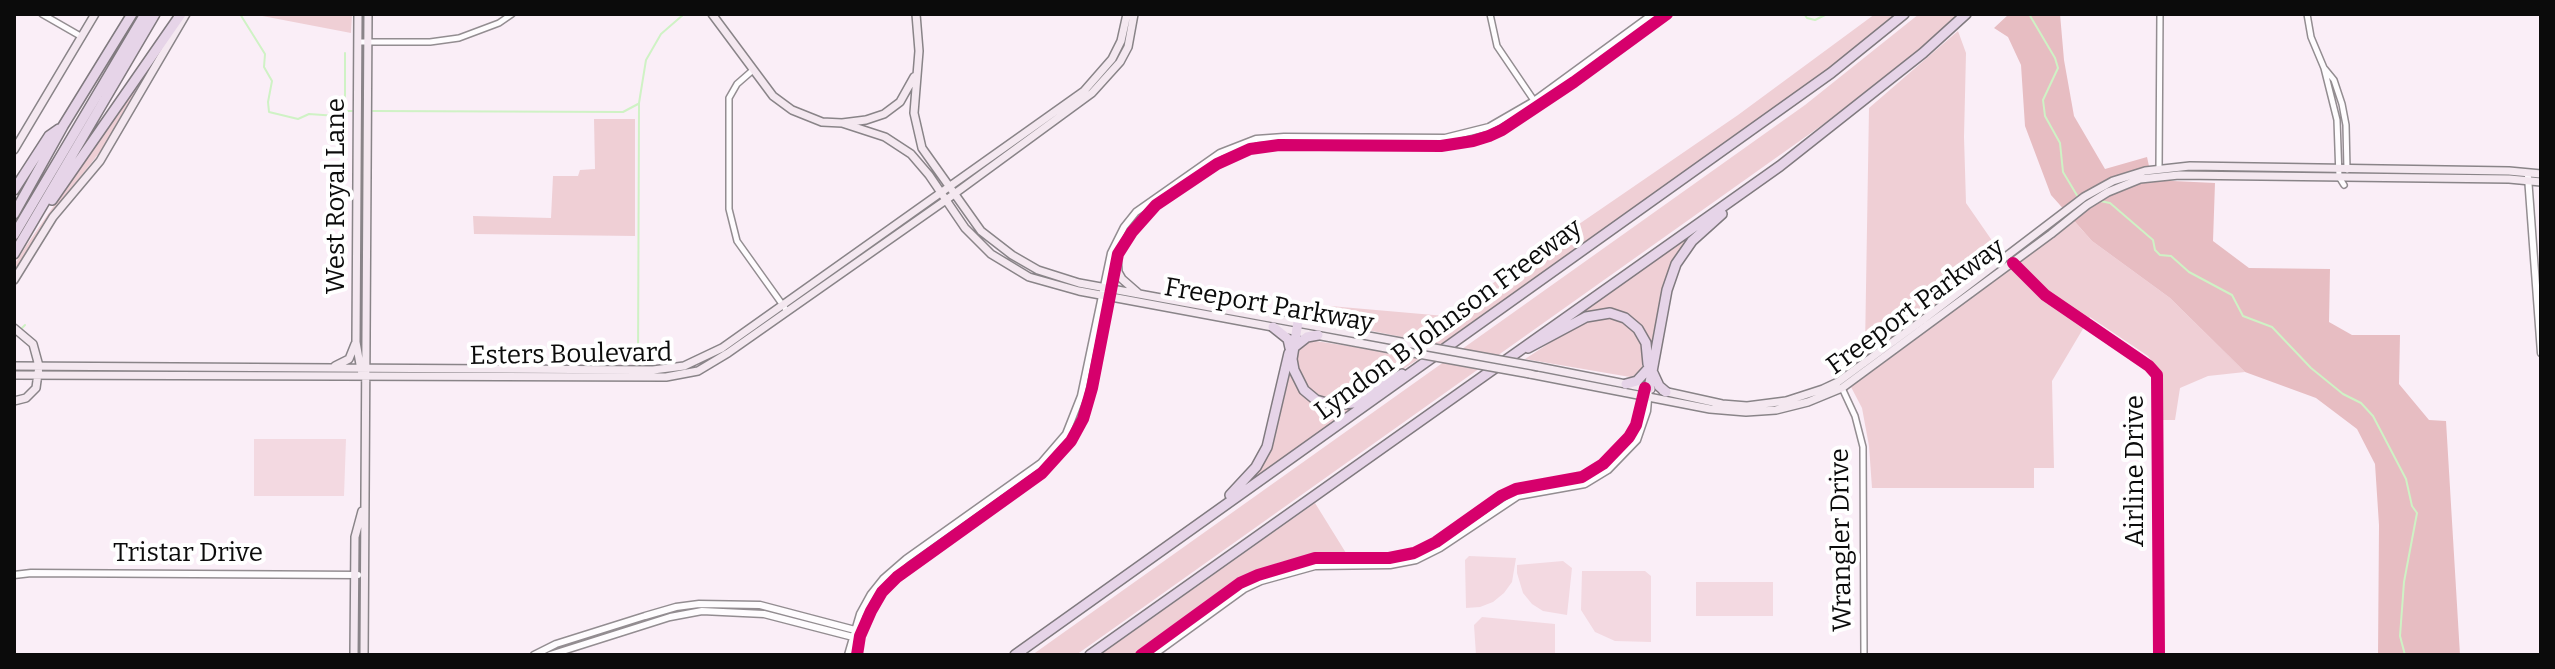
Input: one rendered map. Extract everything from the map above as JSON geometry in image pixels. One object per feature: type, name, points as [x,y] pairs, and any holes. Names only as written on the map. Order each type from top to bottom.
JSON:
[{"type":"highway","points":[[14,214],[63,126],[132,14]]},
{"type":"highway","points":[[14,235],[145,14]]},
{"type":"highway","points":[[14,254],[155,14]]},
{"type":"highway","points":[[32,224],[45,212],[184,14]]},
{"type":"highway","name":"Lyndon B Johnson Freeway","points":[[1015,655],[1831,73],[1904,14]]},
{"type":"highway","points":[[1646,392],[1667,290],[1679,258],[1702,230],[1923,53],[1966,14]]},
{"type":"highway","points":[[14,190],[49,136],[63,126]]},
{"type":"highway","points":[[1090,655],[1780,166]]},
{"type":"highway","points":[[1487,371],[1579,320],[1602,313],[1625,318],[1638,329],[1649,351],[1654,380],[1666,392]]},
{"type":"highway","points":[[1273,327],[1288,339],[1294,370],[1304,390],[1324,403],[1341,405],[1365,396],[1492,316]]},
{"type":"highway","points":[[1171,542],[1239,487],[1256,467],[1271,437],[1296,326]]},
{"type":"highway","points":[[1292,348],[1307,337],[1318,335]]},
{"type":"highway","points":[[1626,384],[1637,381],[1650,370]]},
{"type":"main road","points":[[14,150],[95,14]]},
{"type":"main road","points":[[14,280],[53,217],[100,161],[184,14]]},
{"type":"main road","name":"West Royal Lane","points":[[358,14],[356,342],[363,370]]},
{"type":"main road","name":"West Royal Lane","points":[[354,655],[364,505],[368,14]]},
{"type":"main road","points":[[712,14],[753,70]]},
{"type":"main road","name":"Freeport Parkway","points":[[916,14],[919,42],[914,113],[919,142],[965,228],[991,254],[1021,272],[1046,283],[1273,327],[1296,326],[1318,335],[1402,351],[1646,392],[1710,409],[1788,408],[1840,385],[2060,221],[2117,184],[2159,172],[2541,174]]},
{"type":"main road","name":"Esters Boulevard","points":[[947,194],[1098,78],[1121,41],[1127,14]]},
{"type":"main road","name":"Esters Boulevard","points":[[14,366],[39,370],[363,370],[666,377],[698,371],[1092,93],[1108,77],[1128,47],[1134,14]]},
{"type":"main road","name":"Freeport Parkway","points":[[753,70],[773,96],[792,110],[822,122],[842,123],[885,137],[901,146],[981,231],[1025,263],[1061,278],[1105,292],[1140,294],[1296,326],[1539,367],[1626,384],[1646,392],[1666,392],[1752,409]]},
{"type":"main road","points":[[842,123],[866,120],[894,108],[906,95],[916,71]]},
{"type":"main road","name":"Freeport Parkway","points":[[2528,176],[2541,182]]},
{"type":"main road","points":[[991,254],[999,253],[1025,263]]},
{"type":"main road","points":[[1117,256],[1118,272],[1122,279],[1140,294]]},
{"type":"main road","points":[[14,328],[29,339],[39,370],[32,394],[14,401]]},
{"type":"main road","points":[[330,367],[349,359],[356,342]]},
{"type":"main road","points":[[36,353],[59,366]]},
{"type":"main road","name":"Esters Boulevard","points":[[14,375],[59,366],[330,367],[363,370]]},
{"type":"main road","name":"West Royal Lane","points":[[359,575],[364,655]]},
{"type":"street","points":[[42,14],[82,37]]},
{"type":"street","points":[[358,42],[430,42],[459,38],[486,29],[512,14]]},
{"type":"street","points":[[1490,14],[1497,46],[1536,104]]},
{"type":"street","points":[[1610,51],[1653,14]]},
{"type":"street","points":[[1105,292],[1117,256],[1132,232],[1156,205],[1217,164],[1247,150],[1279,145],[1454,145],[1473,141],[1502,130],[1610,51],[1667,14]]},
{"type":"street","points":[[2159,172],[2160,14]]},
{"type":"street","points":[[2307,14],[2311,37],[2324,68],[2337,120],[2343,173]]},
{"type":"street","points":[[753,70],[737,84],[729,98],[729,209],[737,241],[784,308]]},
{"type":"street","points":[[848,655],[876,601],[897,577],[1042,473],[1071,441],[1089,400],[1114,244],[1136,212],[1214,157],[1256,139],[1445,138],[1489,127],[1536,104]]},
{"type":"street","points":[[2528,176],[2541,353]]},
{"type":"street","name":"Airline Drive","points":[[2010,258],[2045,295],[2149,366],[2157,375],[2159,655]]},
{"type":"street","name":"Wrangler Drive","points":[[1840,385],[1855,416],[1863,447],[1864,655]]},
{"type":"street","points":[[1153,655],[1244,589],[1261,581],[1315,566],[1404,563],[1429,555],[1501,496],[1571,481],[1603,464],[1629,437],[1646,392]]},
{"type":"street","points":[[1141,655],[1240,583],[1258,575],[1315,558],[1403,556],[1426,549],[1466,525]]},
{"type":"street","name":"Tristar Drive","points":[[14,575],[359,575]]},
{"type":"street","points":[[534,655],[556,644],[676,607],[736,603],[774,608],[857,634]]},
{"type":"street","points":[[736,603],[736,611]]},
{"type":"street","points":[[550,655],[688,613],[736,611],[764,614],[857,634]]},
{"type":"street","points":[[591,634],[594,641]]},
{"type":"street","points":[[857,634],[857,655]]},
{"type":"shaded area","points":[[252,14],[352,14],[351,33]]},
{"type":"shaded area","points":[[1875,14],[1898,14],[1850,55],[1456,335],[1391,377],[1351,399],[1333,401],[1315,395],[1301,381],[1297,351],[1308,340],[1409,355],[1412,339],[1293,315],[1307,304],[1445,316],[1738,115]]},
{"type":"shaded area","points":[[1919,14],[1958,14],[1923,47],[1825,123],[1076,655],[1032,655],[1805,105]]},
{"type":"shaded area","points":[[2009,14],[2060,14],[2074,116],[2105,169],[2147,157],[2152,180],[2215,183],[2213,241],[2249,268],[2330,269],[2329,322],[2352,335],[2400,335],[2399,384],[2429,420],[2446,421],[2460,655],[2378,655],[2379,525],[2375,464],[2357,429],[2316,398],[2245,372],[2170,298],[2092,241],[2051,195],[2025,126],[2021,65],[2008,37],[1994,28]]},
{"type":"shaded area","points":[[1958,31],[1966,53],[1966,203],[2011,268],[2074,221],[2092,241],[2170,298],[2245,372],[2208,376],[2180,388],[2175,420],[2163,420],[2162,374],[2148,356],[2090,317],[2052,381],[2054,468],[2034,468],[2034,488],[1872,488],[1862,408],[1840,366],[1865,348],[1869,108]]},
{"type":"shaded area","points":[[162,49],[107,143],[44,223],[14,272],[14,265],[26,246]]},
{"type":"shaded area","points":[[594,119],[635,119],[635,236],[474,234],[473,216],[551,218],[553,176],[578,176],[580,170],[595,169]]},
{"type":"shaded area","points":[[1700,227],[1672,265],[1651,362],[1645,336],[1611,311],[1587,312],[1569,323],[1568,321]]},
{"type":"shaded area","points":[[1597,316],[1619,318],[1635,331],[1642,342],[1644,358],[1641,371],[1636,376],[1525,359],[1583,321]]},
{"type":"shaded area","points":[[1288,362],[1320,404],[1373,396],[1242,490],[1260,466]]},
{"type":"shaded area","points":[[254,439],[346,439],[344,496],[254,496]]},
{"type":"shaded area","points":[[1315,503],[1346,553],[1313,555],[1280,562],[1229,586],[1133,655],[1100,655]]},
{"type":"shaded area","points":[[1469,556],[1516,558],[1512,582],[1504,593],[1480,607],[1466,608],[1465,560]]},
{"type":"shaded area","points":[[1563,561],[1572,568],[1567,615],[1543,611],[1532,604],[1523,593],[1517,573],[1517,565]]},
{"type":"shaded area","points":[[1582,571],[1645,571],[1651,576],[1651,642],[1615,641],[1595,632],[1581,610]]},
{"type":"shaded area","points":[[1696,582],[1773,582],[1773,616],[1696,616]]},
{"type":"shaded area","points":[[1482,617],[1555,624],[1555,655],[1476,655],[1474,625]]},
{"type":"waterway","points":[[240,14],[265,54],[264,67],[272,81],[269,112],[298,119],[309,114],[337,116],[352,111]]},
{"type":"waterway","points":[[638,362],[639,103],[646,60],[661,34],[684,14]]},
{"type":"waterway","points":[[1804,14],[1815,20],[1827,14]]},
{"type":"waterway","points":[[2029,14],[2058,68],[2043,100],[2045,116],[2060,143],[2063,172],[2078,197]]},
{"type":"waterway","points":[[345,53],[345,111]]},
{"type":"waterway","points":[[373,111],[623,112],[638,104]]},
{"type":"waterway","points":[[2100,201],[2110,203],[2153,240],[2155,250],[2160,255],[2171,256],[2189,272],[2232,295],[2243,316],[2272,327],[2311,368],[2343,394],[2361,403],[2373,416],[2406,479],[2412,506],[2417,513],[2404,582],[2400,636],[2405,655]]},
{"type":"waterway","points":[[22,328],[25,325]]},
{"type":"cycle path","points":[[857,655],[860,636],[882,592],[897,577],[1042,473],[1071,441],[1083,419],[1092,388],[1118,254],[1132,232],[1156,205],[1217,164],[1250,149],[1279,145],[1441,146],[1489,136],[1574,82],[1667,14]]},
{"type":"cycle path","points":[[2013,263],[2045,295],[2149,366],[2157,375],[2159,655]]},
{"type":"cycle path","points":[[1141,655],[1240,583],[1258,575],[1315,558],[1389,558],[1414,553],[1516,489],[1582,477],[1603,464],[1629,437],[1636,425],[1645,388]]}]
